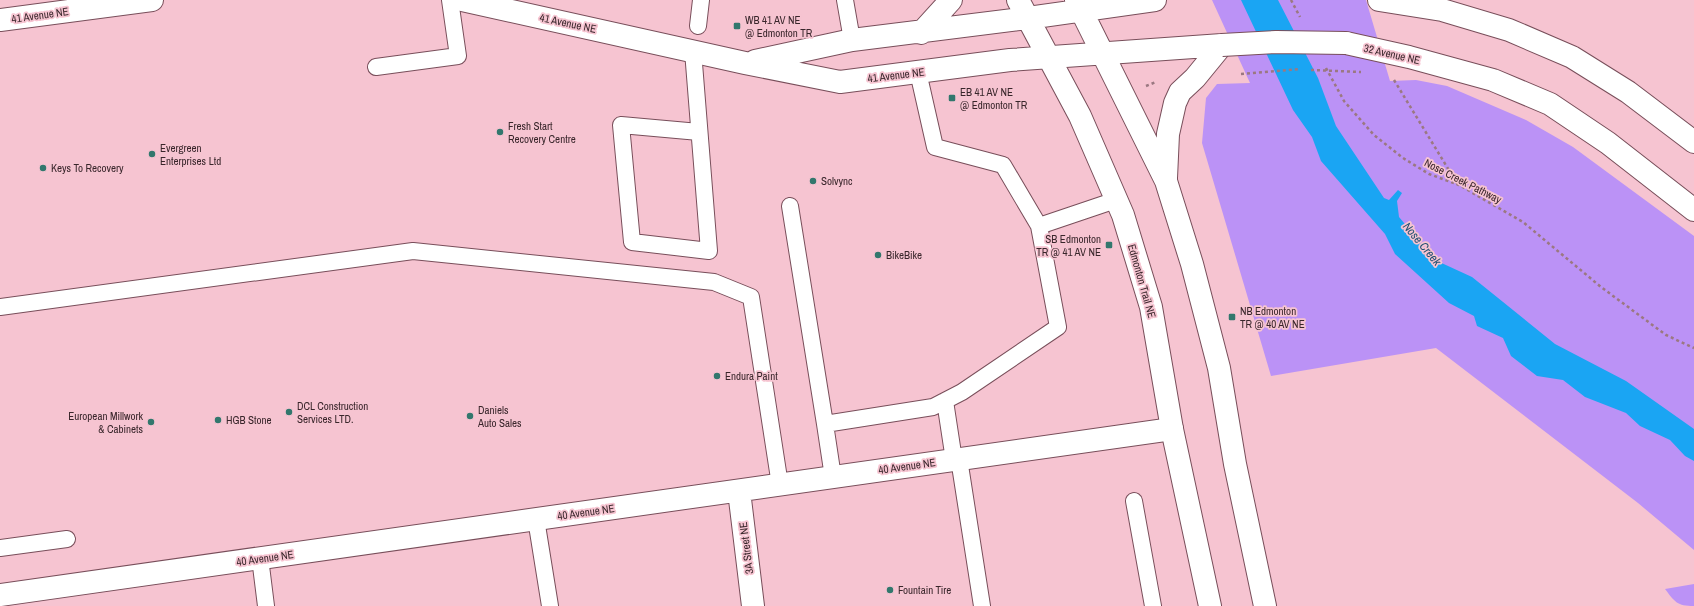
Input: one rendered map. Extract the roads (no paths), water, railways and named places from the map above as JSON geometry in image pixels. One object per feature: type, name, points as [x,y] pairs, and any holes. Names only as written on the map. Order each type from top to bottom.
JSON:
[{"type":"main road","name":"41 Avenue NE","points":[[0,20],[152,0]]},
{"type":"main road","name":"41 Avenue NE","points":[[462,0],[745,63],[840,82],[1010,60],[1049,58]]},
{"type":"main road","points":[[921,33],[951,0]]},
{"type":"main road","points":[[1023,9],[1155,0]]},
{"type":"main road","points":[[1379,0],[1450,12],[1509,30],[1572,57],[1628,92],[1694,142]]},
{"type":"main road","points":[[1079,5],[1166,181],[1192,264],[1219,368],[1235,464],[1265,606]]},
{"type":"main road","name":"41 Avenue NE","points":[[745,63],[852,40],[921,33],[1023,9]]},
{"type":"main road","name":"Edmonton Trail NE","points":[[1023,9],[1080,116],[1116,200],[1152,307],[1172,429],[1210,606]]},
{"type":"main road","name":"32 Avenue NE","points":[[1049,58],[1276,42],[1346,43],[1409,57],[1493,80],[1550,104],[1608,143],[1694,210]]},
{"type":"main road","points":[[1166,181],[1168,134],[1175,103],[1180,92],[1195,78],[1222,45]]},
{"type":"main road","name":"40 Avenue NE","points":[[0,595],[1172,429]]},
{"type":"main road","name":"3A Street NE","points":[[739,490],[753,606]]},
{"type":"lane","points":[[376,67],[458,56],[450,0]]},
{"type":"lane","points":[[698,26],[701,0]]},
{"type":"lane","points":[[845,0],[852,40]]},
{"type":"lane","points":[[693,51],[709,251],[632,242],[621,125],[699,132]]},
{"type":"lane","points":[[825,424],[933,407],[962,392],[1058,327],[1039,226],[1003,165],[935,147],[918,72]]},
{"type":"lane","points":[[1039,226],[1116,200]]},
{"type":"lane","points":[[790,206],[833,477]]},
{"type":"lane","points":[[0,307],[413,250],[714,282],[751,297],[780,485]]},
{"type":"lane","points":[[945,401],[957,459],[982,606]]},
{"type":"lane","points":[[1134,501],[1153,606]]},
{"type":"lane","points":[[536,519],[550,606]]},
{"type":"lane","points":[[0,548],[67,539]]},
{"type":"lane","points":[[260,558],[266,606]]},
{"type":"water","points":[[1241,0],[1278,0],[1318,78],[1336,126],[1384,198],[1389,200],[1398,190],[1402,193],[1397,201],[1399,217],[1435,260],[1472,277],[1555,344],[1626,381],[1694,429],[1694,461],[1685,456],[1670,440],[1640,426],[1626,413],[1585,397],[1563,380],[1537,376],[1511,356],[1503,338],[1477,326],[1474,316],[1449,303],[1395,254],[1385,234],[1321,161],[1312,137],[1293,110]]},
{"type":"place","name":"WB 41 AV NE @ Edmonton TR","points":[[737,26]]},
{"type":"place","name":"EB 41 AV NE @ Edmonton TR","points":[[952,98]]},
{"type":"place","name":"Fresh Start Recovery Centre","points":[[500,132]]},
{"type":"place","name":"Evergreen Enterprises Ltd","points":[[152,154]]},
{"type":"place","name":"Keys To Recovery","points":[[43,168]]},
{"type":"place","name":"Solvync","points":[[813,181]]},
{"type":"place","name":"SB Edmonton TR @ 41 AV NE","points":[[1109,245]]},
{"type":"place","name":"BikeBike","points":[[878,255]]},
{"type":"place","name":"NB Edmonton TR @ 40 AV NE","points":[[1232,317]]},
{"type":"place","name":"Endura Paint","points":[[717,376]]},
{"type":"place","name":"DCL Construction Services LTD.","points":[[289,412]]},
{"type":"place","name":"Daniels Auto Sales","points":[[470,416]]},
{"type":"place","name":"HGB Stone","points":[[218,420]]},
{"type":"place","name":"European Millwork & Cabinets","points":[[151,422]]},
{"type":"place","name":"Fountain Tire","points":[[890,590]]},
{"type":"water label","name":"Nose Creek","points":[[1422,244]]}]
